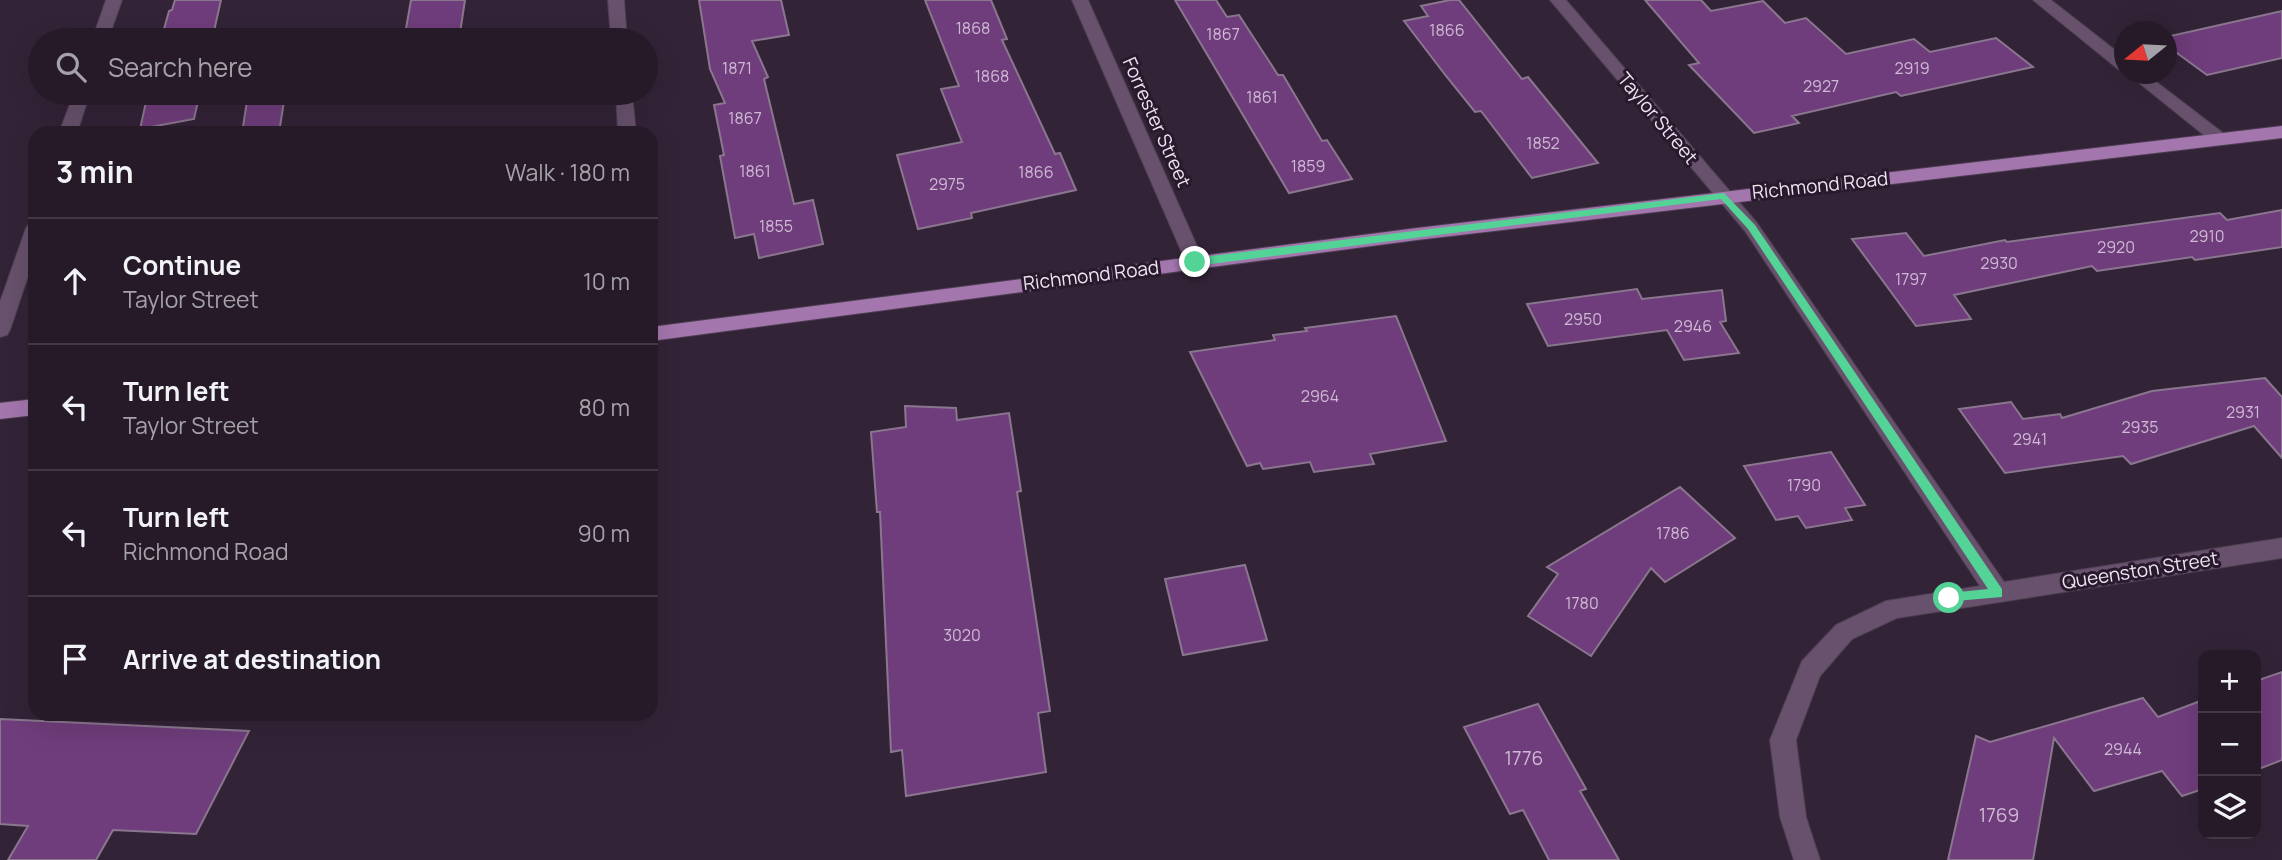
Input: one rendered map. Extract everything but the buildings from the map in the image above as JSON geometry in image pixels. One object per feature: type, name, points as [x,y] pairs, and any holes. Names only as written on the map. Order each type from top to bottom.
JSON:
[{"type":"main road","name":"Richmond Road","points":[[658,333],[1724,196],[2282,132]]},
{"type":"main road","points":[[0,411],[28,408]]},
{"type":"street","points":[[104,28],[114,0]]},
{"type":"street","points":[[616,0],[618,28]]},
{"type":"street","name":"Forrester Street","points":[[1080,0],[1195,262]]},
{"type":"street","name":"Taylor Street","points":[[1558,0],[1751,227],[1998,593]]},
{"type":"street","points":[[2041,0],[2114,57]]},
{"type":"street","points":[[2149,84],[2221,140]]},
{"type":"street","points":[[70,126],[78,105]]},
{"type":"street","points":[[625,105],[626,126]]},
{"type":"street","points":[[0,330],[28,248]]},
{"type":"street","name":"Queenston Street","points":[[1998,593],[2282,548]]},
{"type":"street","points":[[1807,860],[1793,817],[1783,740],[1811,669],[1844,632],[1894,608],[1998,593]]},
{"type":"route","points":[[1195,262],[1724,196],[1751,227],[1998,593],[1949,598]]}]
